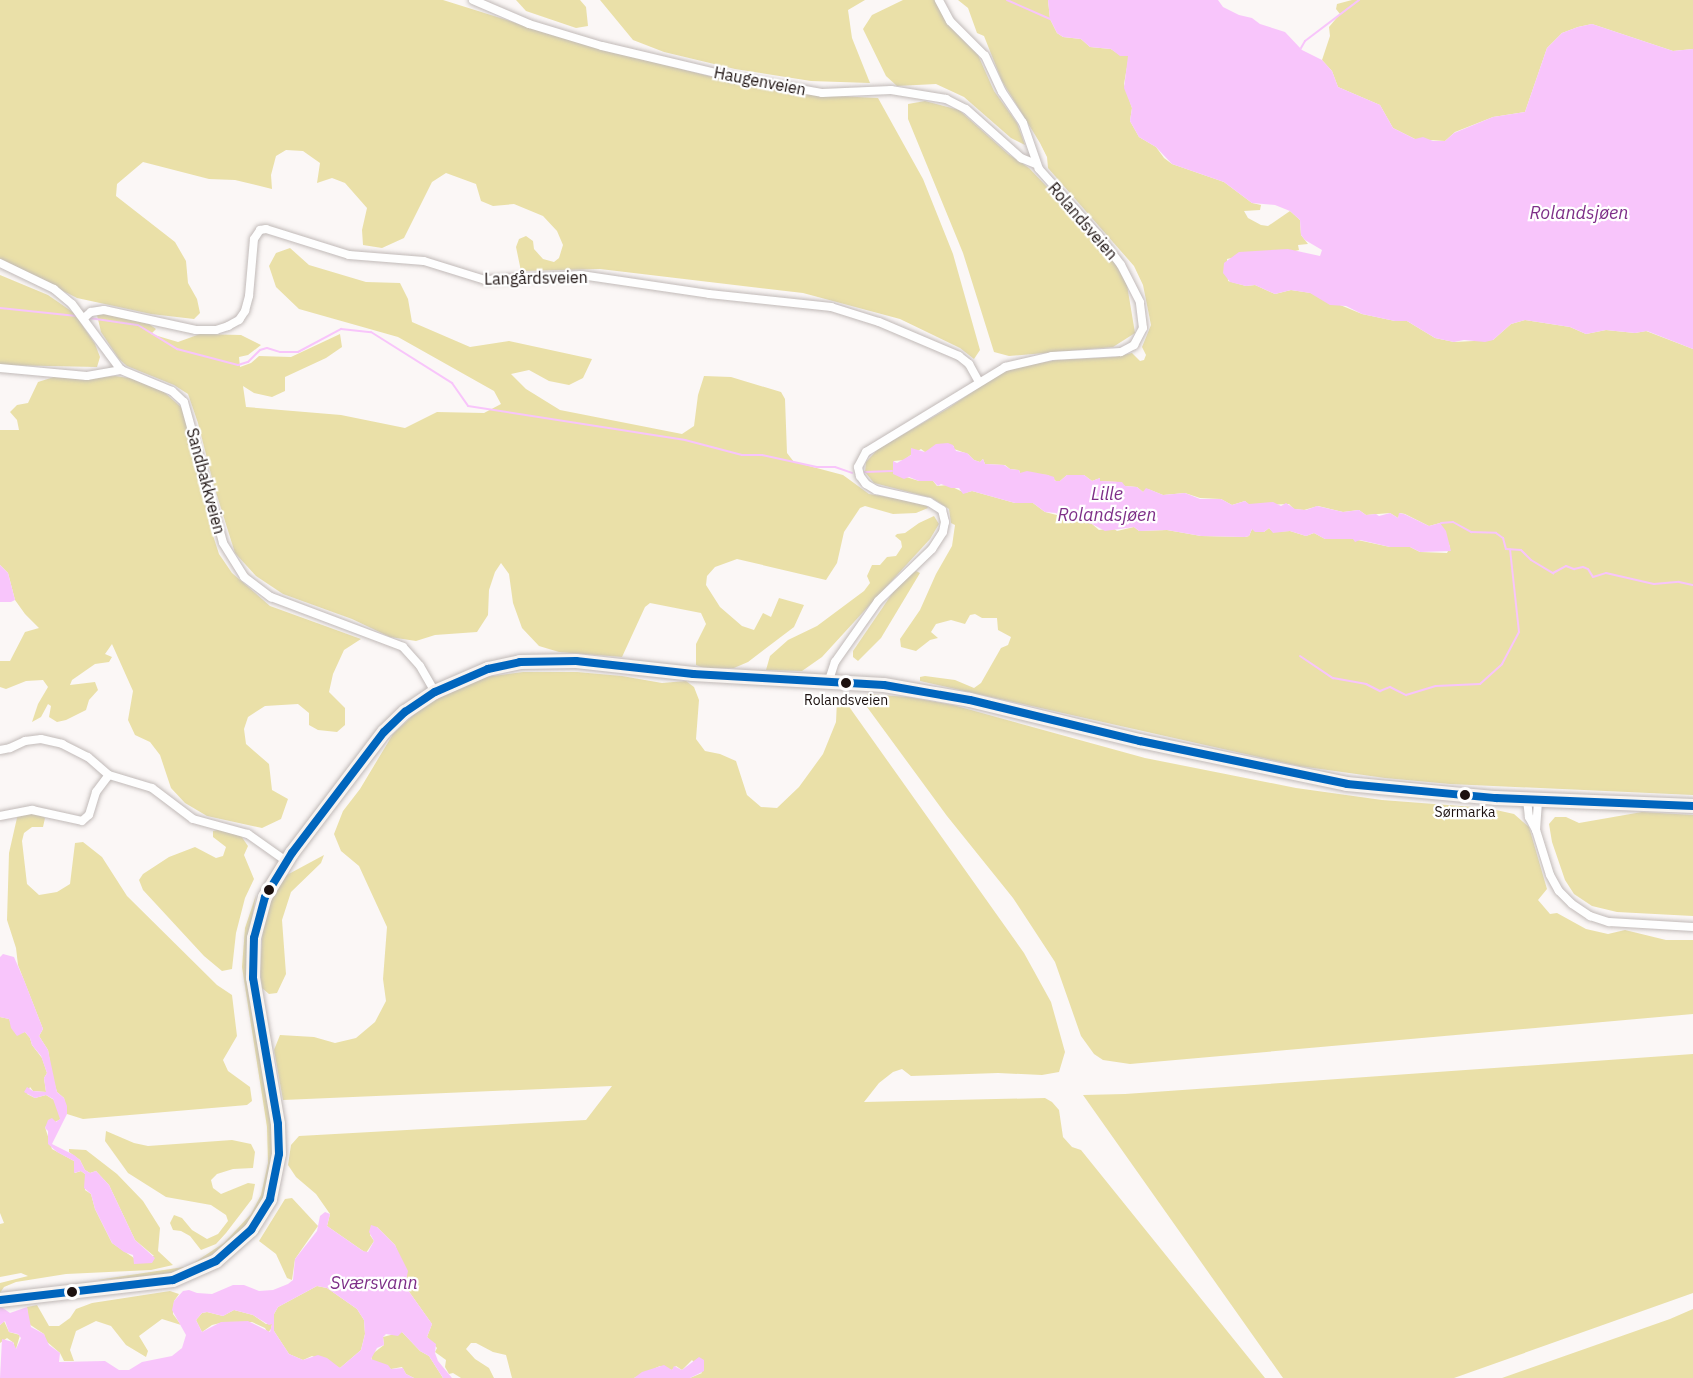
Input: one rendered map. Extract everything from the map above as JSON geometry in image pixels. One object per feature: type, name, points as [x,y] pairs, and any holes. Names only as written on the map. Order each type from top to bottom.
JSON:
[{"type":"main road","points":[[0,1300],[139,1286],[185,1276],[206,1267],[231,1250],[261,1216],[276,1178],[279,1142],[255,992],[253,952],[264,897],[286,861],[374,744],[395,721],[435,692],[488,669],[549,660],[590,662],[713,676],[829,680],[923,690],[1158,745],[1347,784],[1424,793],[1533,800],[1693,806]]},
{"type":"street","name":"Haugenveien","points":[[473,0],[529,24],[602,46],[733,77],[822,93],[891,90],[946,99],[966,109],[1021,158],[1036,164]]},
{"type":"street","name":"Rolandsveien","points":[[829,680],[835,662],[878,601],[932,549],[943,532],[945,522],[942,510],[929,502],[870,487],[860,476],[859,461],[870,448],[1005,368],[1028,360],[1121,352],[1134,345],[1143,328],[1140,302],[1121,264],[1098,235],[1052,186],[1036,164],[1023,123],[1002,92],[985,56],[950,21],[939,0]]},
{"type":"street","name":"Langårdsveien","points":[[84,318],[91,312],[104,310],[196,330],[216,330],[228,326],[239,320],[245,311],[250,285],[253,244],[258,233],[266,229],[349,255],[424,261],[485,280],[581,275],[709,294],[831,307],[879,322],[959,356],[969,364],[978,382]]},
{"type":"street","points":[[0,263],[54,289],[84,318],[121,370],[87,376],[0,368]]},
{"type":"street","name":"Sandbakkveien","points":[[121,370],[163,387],[184,402],[223,543],[244,577],[271,597],[402,647],[420,666],[435,692]]},
{"type":"street","points":[[0,750],[41,739],[62,744],[88,757],[109,775],[152,788],[193,819],[248,834],[286,861]]},
{"type":"street","points":[[0,816],[32,810],[82,821],[89,815],[96,792],[109,775]]},
{"type":"street","points":[[1533,800],[1536,830],[1556,886],[1567,900],[1584,913],[1610,922],[1693,927]]},
{"type":"shaded area","points":[[0,0],[443,0],[583,44],[736,83],[836,96],[878,98],[923,179],[953,254],[980,350],[974,359],[960,348],[900,319],[803,293],[600,269],[521,271],[516,247],[519,239],[526,236],[533,241],[534,249],[543,259],[554,262],[559,258],[563,245],[557,231],[543,216],[514,204],[493,206],[481,201],[476,184],[446,173],[432,182],[404,238],[382,248],[363,245],[362,230],[367,208],[345,183],[332,178],[317,183],[320,163],[303,151],[286,150],[276,156],[271,175],[272,189],[235,180],[209,179],[143,162],[117,184],[116,196],[175,242],[186,261],[188,283],[197,299],[200,313],[194,319],[151,314],[77,298],[0,259]]},
{"type":"shaded area","points":[[516,0],[580,0],[586,7],[588,26],[576,28],[526,11]]},
{"type":"shaded area","points":[[600,0],[865,0],[848,10],[852,38],[870,83],[811,81],[735,69],[664,52],[633,40]]},
{"type":"shaded area","points":[[903,0],[935,0],[948,25],[978,55],[994,91],[1017,123],[1025,145],[1011,138],[964,97],[936,84],[897,86],[886,76],[863,29],[872,15]]},
{"type":"shaded area","points":[[958,0],[1048,0],[1050,19],[1057,33],[1063,37],[1081,39],[1090,47],[1111,49],[1120,55],[1129,56],[1124,84],[1132,108],[1130,121],[1139,137],[1156,147],[1172,164],[1224,182],[1252,203],[1261,205],[1260,210],[1244,211],[1248,218],[1261,225],[1268,226],[1290,211],[1300,220],[1301,235],[1308,244],[1298,245],[1299,250],[1295,251],[1264,251],[1227,259],[1228,281],[1246,286],[1255,285],[1275,294],[1291,290],[1311,293],[1362,314],[1395,321],[1407,321],[1435,338],[1454,342],[1493,340],[1511,324],[1525,320],[1570,327],[1586,334],[1606,330],[1635,333],[1646,331],[1693,349],[1693,795],[1450,784],[1299,766],[920,681],[920,677],[925,676],[955,680],[974,688],[981,683],[1001,648],[1008,645],[1011,637],[998,630],[997,618],[982,618],[975,614],[970,615],[965,624],[951,620],[936,624],[931,632],[938,638],[930,640],[916,651],[901,647],[900,639],[920,610],[952,546],[955,525],[951,523],[949,509],[932,498],[874,483],[865,472],[866,462],[878,449],[947,409],[999,374],[1021,366],[1057,360],[1115,357],[1132,353],[1140,361],[1144,360],[1146,355],[1142,347],[1151,325],[1143,285],[1134,266],[1048,168],[1047,157],[1040,143],[1002,81],[984,36],[977,33],[968,8]],"holes":[[[954,446],[954,449],[968,454],[974,460],[980,462],[983,459],[985,464],[1005,465],[1010,469],[1019,470],[1020,473],[1048,475],[1056,481],[1060,481],[1067,475],[1084,475],[1092,481],[1100,478],[1100,481],[1118,482],[1125,486],[1137,487],[1143,492],[1148,489],[1163,495],[1185,493],[1200,498],[1221,499],[1232,505],[1245,501],[1249,505],[1289,504],[1294,509],[1304,510],[1318,506],[1343,512],[1359,510],[1366,515],[1390,513],[1398,518],[1400,513],[1429,526],[1440,523],[1450,547],[1447,553],[1420,552],[1410,547],[1390,547],[1353,539],[1325,539],[1314,533],[1306,536],[1290,531],[1273,532],[1269,528],[1264,532],[1252,529],[1249,536],[1245,537],[1201,536],[1167,530],[1139,531],[1134,527],[1117,531],[1113,528],[1099,530],[1092,524],[1045,512],[1033,503],[1015,503],[972,491],[965,493],[948,485],[937,486],[933,481],[919,481],[893,473],[894,461],[904,460],[912,454],[914,449],[916,452],[921,449],[925,452]]]},
{"type":"shaded area","points":[[1352,0],[1693,0],[1693,49],[1673,51],[1592,24],[1578,27],[1562,33],[1547,48],[1525,112],[1493,117],[1455,132],[1445,141],[1415,139],[1393,128],[1380,105],[1338,87],[1332,71],[1322,60],[1330,36],[1329,27],[1340,14],[1336,9],[1337,4]]},
{"type":"shaded area","points":[[925,101],[959,110],[1008,154],[1029,168],[1050,190],[1116,265],[1127,285],[1135,333],[1113,347],[1009,356],[994,352],[963,253],[908,119],[908,104]]},
{"type":"shaded area","points":[[290,248],[309,265],[366,282],[400,283],[408,299],[412,322],[470,347],[509,341],[592,359],[583,378],[569,385],[549,381],[529,370],[511,374],[526,389],[560,410],[682,434],[694,426],[698,395],[704,376],[731,377],[781,392],[785,399],[787,453],[794,462],[843,475],[869,494],[924,503],[928,508],[916,513],[893,514],[865,506],[860,508],[844,532],[837,563],[826,580],[737,559],[715,567],[707,576],[706,585],[720,607],[742,626],[754,630],[763,613],[771,617],[779,598],[804,605],[794,627],[748,662],[734,668],[706,669],[696,665],[696,644],[706,624],[701,613],[650,603],[645,607],[622,657],[559,652],[539,646],[522,628],[513,603],[509,574],[501,563],[495,572],[489,590],[488,615],[477,632],[435,635],[416,641],[390,637],[352,619],[283,594],[256,576],[235,553],[188,394],[174,385],[127,366],[119,359],[101,332],[97,315],[104,313],[149,324],[156,329],[151,334],[178,342],[200,334],[241,335],[261,345],[248,355],[239,357],[240,367],[251,363],[259,356],[291,357],[340,334],[342,347],[326,358],[285,377],[285,391],[272,397],[254,393],[243,386],[246,407],[341,415],[405,428],[437,412],[484,413],[501,404],[494,391],[398,337],[299,309],[276,287],[269,266],[276,253]]},
{"type":"shaded area","points":[[0,275],[48,295],[74,313],[95,344],[100,357],[97,367],[0,365]]},
{"type":"shaded area","points":[[115,376],[136,379],[164,392],[182,408],[194,446],[209,523],[219,554],[232,573],[270,606],[361,639],[344,650],[333,674],[329,692],[345,708],[345,725],[337,732],[318,730],[309,725],[309,713],[298,704],[265,706],[248,717],[244,729],[246,744],[269,764],[272,790],[288,799],[281,819],[262,828],[207,816],[185,803],[171,788],[160,755],[150,742],[135,735],[128,720],[133,691],[112,644],[105,654],[112,657],[109,662],[95,664],[72,680],[70,685],[95,682],[98,690],[89,700],[86,710],[66,720],[57,722],[49,717],[51,706],[48,704],[41,717],[32,722],[38,704],[48,687],[43,680],[26,681],[6,689],[0,687],[0,661],[10,661],[25,632],[39,628],[15,600],[8,573],[0,565],[0,430],[19,430],[17,420],[10,412],[17,405],[28,403],[38,382],[54,377],[84,379]]},
{"type":"shaded area","points":[[934,516],[939,524],[930,539],[822,657],[802,671],[766,670],[770,656],[788,640],[817,626],[864,591],[870,583],[867,576],[872,565],[880,565],[887,557],[896,556],[902,547],[901,541],[895,536],[897,534],[905,533]]},
{"type":"shaded area","points":[[916,571],[920,573],[881,638],[858,661],[853,657],[853,651],[900,582]]},
{"type":"shaded area","points":[[523,672],[577,672],[622,676],[662,683],[686,681],[694,687],[699,700],[696,739],[705,751],[736,761],[747,795],[761,807],[777,808],[799,787],[823,754],[836,722],[837,700],[845,701],[1024,953],[1051,1002],[1065,1052],[1059,1072],[1042,1075],[998,1073],[911,1076],[902,1069],[893,1072],[879,1083],[864,1102],[1045,1098],[1052,1102],[1059,1110],[1063,1137],[1072,1147],[1081,1150],[1265,1378],[690,1378],[702,1373],[692,1360],[682,1370],[676,1366],[672,1370],[660,1366],[634,1378],[512,1378],[506,1355],[493,1352],[476,1343],[471,1343],[466,1349],[475,1359],[489,1368],[494,1378],[461,1378],[453,1373],[449,1374],[445,1367],[446,1360],[435,1352],[437,1348],[427,1337],[432,1324],[405,1286],[408,1279],[395,1245],[377,1227],[370,1235],[374,1241],[366,1253],[327,1226],[330,1214],[316,1194],[296,1177],[288,1165],[291,1145],[299,1136],[586,1120],[612,1086],[283,1100],[274,1050],[280,1035],[314,1037],[335,1043],[356,1038],[375,1022],[386,1001],[383,979],[387,927],[359,866],[341,851],[334,834],[343,811],[360,789],[393,734],[420,709],[450,692],[485,677]]},
{"type":"shaded area","points":[[868,694],[908,697],[953,705],[1145,758],[1296,788],[1382,800],[1487,808],[1514,814],[1529,827],[1547,889],[1538,900],[1550,914],[1557,913],[1586,929],[1608,934],[1625,930],[1666,940],[1693,940],[1693,1014],[1130,1064],[1103,1060],[1094,1054],[1081,1036],[1055,962],[1013,898],[947,816],[867,707],[863,699]]},
{"type":"shaded area","points":[[19,809],[31,809],[45,818],[43,827],[32,827],[24,833],[22,841],[27,884],[39,895],[57,892],[70,884],[75,843],[83,842],[102,857],[127,896],[217,985],[232,995],[237,1036],[223,1060],[228,1071],[250,1087],[252,1101],[247,1105],[83,1119],[67,1114],[64,1098],[57,1092],[48,1050],[39,1036],[43,1029],[18,965],[16,948],[7,920],[9,853]]},
{"type":"shaded area","points":[[1642,812],[1693,815],[1693,916],[1617,912],[1592,906],[1574,894],[1565,880],[1552,842],[1549,824],[1555,817],[1566,817],[1579,823]]},
{"type":"shaded area","points":[[222,829],[239,833],[248,846],[244,855],[254,879],[245,898],[236,933],[232,969],[222,971],[204,956],[143,890],[139,880],[143,874],[169,857],[195,847],[216,858],[223,856],[226,847],[213,837],[213,831]]},
{"type":"shaded area","points":[[324,855],[321,863],[291,892],[282,920],[286,974],[277,993],[269,994],[262,988],[260,972],[263,925],[272,896],[285,876]]},
{"type":"shaded area","points":[[256,895],[250,931],[275,1146],[272,1176],[258,1211],[235,1241],[198,1265],[195,1262],[224,1243],[251,1214],[261,1195],[268,1163],[267,1127],[242,967],[245,928]]},
{"type":"shaded area","points":[[0,1017],[9,1019],[16,1034],[25,1032],[42,1058],[47,1073],[44,1078],[46,1092],[33,1091],[30,1087],[27,1094],[35,1098],[46,1095],[54,1100],[61,1119],[45,1127],[52,1149],[74,1161],[75,1173],[81,1171],[85,1174],[85,1190],[91,1194],[95,1209],[112,1243],[134,1258],[154,1256],[135,1240],[109,1185],[96,1171],[90,1173],[85,1170],[80,1160],[69,1152],[69,1149],[86,1150],[117,1174],[143,1201],[160,1228],[158,1251],[173,1265],[151,1270],[66,1274],[16,1282],[4,1287],[0,1293],[0,1283],[28,1276],[21,1273],[0,1277],[0,1224],[4,1223],[0,1213]]},
{"type":"shaded area","points":[[1693,1054],[1693,1293],[1454,1378],[1283,1378],[1083,1095],[1125,1094]]},
{"type":"shaded area","points":[[106,1131],[134,1143],[148,1146],[232,1140],[251,1144],[255,1152],[253,1168],[233,1169],[217,1174],[211,1180],[213,1188],[221,1194],[248,1183],[255,1184],[252,1199],[216,1244],[201,1250],[190,1236],[173,1230],[170,1223],[174,1215],[182,1218],[192,1230],[207,1239],[218,1234],[228,1221],[226,1215],[211,1205],[166,1197],[128,1173],[105,1141]]},
{"type":"shaded area","points":[[292,1198],[318,1226],[295,1259],[292,1280],[287,1278],[276,1254],[259,1241],[285,1199]]},
{"type":"shaded area","points":[[184,1267],[184,1270],[162,1277],[97,1280]]},
{"type":"shaded area","points":[[317,1286],[327,1288],[357,1309],[364,1320],[365,1334],[361,1350],[340,1368],[312,1356],[303,1360],[289,1354],[274,1331],[274,1314],[278,1307]]},
{"type":"shaded area","points":[[170,1291],[179,1294],[174,1301],[173,1314],[181,1325],[162,1319],[139,1336],[148,1351],[146,1357],[126,1345],[111,1326],[96,1321],[76,1331],[70,1350],[74,1361],[64,1361],[60,1353],[46,1341],[44,1334],[29,1324],[27,1307],[37,1305],[49,1326],[59,1326],[70,1318],[76,1309],[92,1303]]},
{"type":"shaded area","points":[[1693,1309],[1693,1378],[1502,1378],[1670,1319]]},
{"type":"shaded area","points":[[234,1310],[253,1315],[266,1324],[272,1324],[271,1329],[268,1333],[265,1328],[252,1322],[224,1322],[212,1325],[202,1332],[196,1320],[202,1313],[223,1316]]},
{"type":"shaded area","points":[[4,1321],[9,1332],[20,1335],[16,1349],[13,1347],[14,1343],[7,1338],[0,1343],[0,1325]]},
{"type":"shaded area","points":[[402,1332],[420,1351],[429,1356],[443,1378],[414,1378],[406,1374],[402,1367],[391,1369],[372,1361],[371,1355],[384,1345],[383,1337]]},
{"type":"water","name":"Rolandsjøen","points":[[1048,0],[1218,0],[1223,7],[1239,15],[1285,32],[1302,50],[1322,60],[1332,71],[1338,87],[1380,105],[1393,128],[1415,139],[1423,137],[1433,141],[1445,141],[1454,133],[1493,117],[1525,112],[1547,48],[1562,33],[1578,27],[1592,24],[1673,51],[1693,49],[1693,349],[1647,331],[1635,333],[1606,330],[1586,334],[1570,327],[1525,320],[1511,324],[1493,340],[1454,342],[1435,338],[1407,321],[1395,321],[1362,314],[1346,306],[1330,305],[1310,293],[1291,290],[1275,294],[1255,285],[1246,286],[1230,282],[1223,273],[1224,263],[1239,252],[1288,249],[1320,256],[1322,250],[1305,240],[1301,235],[1300,220],[1290,211],[1275,205],[1252,203],[1224,182],[1172,164],[1156,147],[1139,137],[1130,121],[1132,108],[1124,88],[1128,56],[1120,56],[1111,49],[1090,47],[1081,39],[1063,37],[1057,33],[1050,19]]},
{"type":"water","name":"Lille Rolandsjøen","points":[[936,444],[953,445],[956,451],[967,453],[974,460],[980,462],[983,459],[985,464],[1004,465],[1010,469],[1019,470],[1020,473],[1027,471],[1048,475],[1054,477],[1055,481],[1060,481],[1067,475],[1084,475],[1092,481],[1100,478],[1100,481],[1122,482],[1125,486],[1137,487],[1143,492],[1146,488],[1163,495],[1185,493],[1200,499],[1221,499],[1232,505],[1245,501],[1249,504],[1273,502],[1281,506],[1286,503],[1295,509],[1306,510],[1317,506],[1343,512],[1359,510],[1366,515],[1379,516],[1390,513],[1398,518],[1399,513],[1404,514],[1429,526],[1440,523],[1446,531],[1451,551],[1420,552],[1410,547],[1390,547],[1360,540],[1355,542],[1353,539],[1325,539],[1314,533],[1306,536],[1290,531],[1273,533],[1269,528],[1264,532],[1255,532],[1252,529],[1249,536],[1245,537],[1201,536],[1167,530],[1139,531],[1134,527],[1105,531],[1092,524],[1061,518],[1056,513],[1045,512],[1033,503],[1015,503],[972,491],[963,494],[959,488],[941,484],[938,486],[933,481],[919,481],[909,477],[904,479],[893,474],[893,461],[897,463],[911,455],[911,448],[925,452]]},
{"type":"water","points":[[0,565],[8,573],[15,600],[11,602],[0,602]]},
{"type":"water","points":[[3,954],[14,957],[24,980],[43,1029],[39,1036],[48,1050],[57,1092],[64,1098],[67,1106],[67,1114],[52,1144],[74,1155],[80,1160],[85,1170],[90,1173],[96,1171],[109,1185],[135,1240],[155,1258],[152,1263],[134,1264],[133,1255],[124,1252],[112,1243],[95,1209],[91,1194],[84,1188],[85,1174],[81,1171],[74,1173],[74,1161],[48,1144],[48,1131],[45,1128],[48,1120],[52,1118],[56,1122],[60,1119],[53,1099],[46,1095],[35,1098],[24,1092],[27,1087],[33,1091],[46,1092],[44,1078],[47,1073],[41,1056],[25,1032],[17,1036],[11,1028],[9,1019],[0,1017],[0,957]]},
{"type":"water","name":"Sværsvann","points":[[325,1212],[330,1214],[327,1226],[363,1251],[368,1252],[374,1241],[369,1232],[371,1225],[377,1227],[395,1245],[408,1271],[405,1286],[432,1324],[427,1337],[436,1344],[435,1353],[438,1361],[452,1378],[443,1378],[429,1356],[420,1351],[402,1332],[398,1336],[386,1334],[383,1337],[384,1345],[377,1348],[371,1359],[388,1365],[391,1369],[403,1368],[406,1374],[414,1378],[0,1378],[2,1339],[13,1342],[16,1349],[21,1338],[18,1334],[9,1332],[5,1321],[0,1325],[0,1306],[10,1313],[27,1307],[31,1327],[44,1334],[49,1345],[60,1353],[59,1362],[105,1361],[119,1370],[129,1370],[142,1362],[172,1356],[182,1348],[186,1335],[172,1310],[174,1301],[183,1291],[212,1294],[233,1285],[244,1285],[259,1291],[273,1290],[293,1280],[295,1259],[317,1231],[320,1216]],"holes":[[[317,1286],[327,1288],[357,1309],[364,1320],[365,1334],[361,1350],[340,1368],[327,1358],[318,1355],[303,1360],[289,1354],[274,1331],[274,1314],[278,1307]],[[234,1310],[253,1315],[269,1325],[272,1324],[270,1332],[248,1321],[221,1322],[202,1332],[196,1320],[202,1313],[223,1316]]]},
{"type":"water","points":[[699,1357],[704,1360],[704,1371],[690,1378],[634,1378],[642,1372],[664,1365],[672,1370],[674,1366],[682,1370]]},
{"type":"waterway","points":[[1007,0],[1050,19]]},
{"type":"waterway","points":[[1301,48],[1305,41],[1359,0]]},
{"type":"waterway","points":[[0,308],[77,316]]},
{"type":"waterway","points":[[89,318],[138,325],[177,349],[238,365],[248,362],[260,350],[267,348],[280,352],[298,352],[341,329],[371,332],[452,383],[468,406],[685,440],[742,455],[762,455],[817,467],[835,467],[852,473]]},
{"type":"waterway","points":[[865,472],[892,471]]},
{"type":"waterway","points":[[1441,523],[1453,522],[1471,532],[1496,533],[1503,538],[1506,549],[1521,550],[1531,560],[1553,573],[1566,566],[1574,569],[1583,567],[1588,569],[1593,577],[1606,573],[1654,584],[1679,582],[1693,585]]},
{"type":"waterway","points":[[1300,656],[1333,678],[1366,684],[1380,691],[1390,687],[1406,695],[1436,686],[1480,684],[1502,664],[1519,632],[1510,549]]},
{"type":"transit line","points":[[0,1300],[173,1280],[216,1261],[251,1230],[270,1199],[279,1154],[278,1124],[253,978],[254,938],[265,897],[292,853],[384,732],[405,712],[435,692],[488,669],[520,662],[576,661],[693,674],[884,685],[970,700],[1140,741],[1347,784],[1496,798],[1693,806]]},
{"type":"place","name":"Rolandsveien","points":[[846,683]]},
{"type":"place","name":"Sørmarka","points":[[1465,795]]}]
